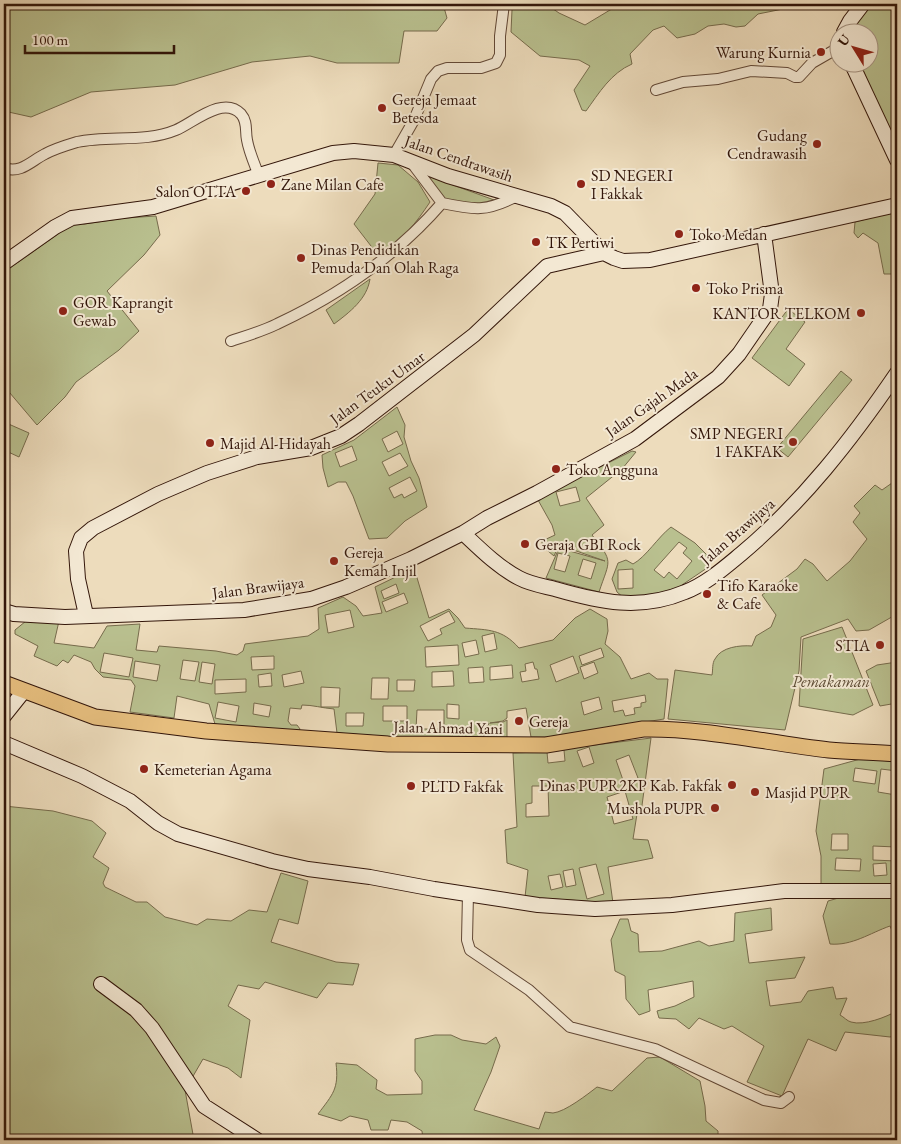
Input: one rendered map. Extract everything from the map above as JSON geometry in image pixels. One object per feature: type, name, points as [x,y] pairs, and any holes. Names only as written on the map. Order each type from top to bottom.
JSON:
[{"type":"main road","points":[[849,22],[863,4]]},
{"type":"main road","points":[[856,72],[897,160]]},
{"type":"main road","name":"Jalan Cendrawasih","points":[[4,263],[55,227],[72,218],[153,207],[333,153],[359,151],[394,154],[448,176],[551,206],[565,213],[604,253],[623,261],[650,260],[897,205]]},
{"type":"main road","name":"Jalan Gajah Mada","points":[[463,533],[635,439],[683,404],[727,368],[753,336],[770,309],[772,294],[764,234]]},
{"type":"main road","name":"Jalan Teuku Umar","points":[[86,615],[78,579],[76,551],[81,538],[88,532],[152,497],[207,473],[257,458],[311,448],[341,436],[474,335],[548,266],[604,253]]},
{"type":"main road","name":"Jalan Brawijaya","points":[[4,611],[14,614],[65,616],[244,610],[311,599],[354,584],[411,559],[463,533],[498,564],[520,578],[571,594],[600,600],[630,604],[655,601],[686,592],[705,582],[779,520],[835,459],[870,414],[897,373]]},
{"type":"main road","name":"Jalan Ahmad Yani","points":[[4,683],[95,717],[206,731],[317,740],[388,744],[546,745],[636,730],[659,729],[830,750],[897,754]]},
{"type":"main road","points":[[4,716],[24,691]]},
{"type":"main road","points":[[4,743],[82,776],[123,797],[135,804],[158,823],[178,834],[308,869],[370,877],[562,908],[594,909],[672,905],[784,891],[897,892]]},
{"type":"main road","points":[[101,984],[128,1003],[147,1022],[204,1106],[257,1140]]},
{"type":"street","points":[[394,154],[414,120],[428,83],[434,75],[447,68],[482,68],[496,63],[500,55],[504,4]]},
{"type":"street","points":[[656,90],[683,82],[718,79],[751,71],[787,73],[795,77],[799,76],[812,62],[828,53]]},
{"type":"street","points":[[4,168],[14,170],[29,165],[48,152],[78,142],[137,138],[167,133],[204,114],[221,108],[237,111],[244,117],[247,140],[259,176]]},
{"type":"street","points":[[410,161],[442,203],[479,209],[494,207],[517,196]]},
{"type":"street","points":[[231,341],[276,325],[343,287],[403,244],[442,203]]},
{"type":"street","points":[[468,894],[467,940],[470,950],[529,990],[570,1027],[655,1049],[764,1100],[781,1102],[789,1097]]},
{"type":"green space","points":[[4,4],[443,4],[447,18],[437,31],[404,31],[399,63],[337,63],[310,56],[252,62],[175,85],[91,92],[31,117],[4,111]]},
{"type":"green space","points":[[515,4],[546,4],[559,13],[585,25],[620,4],[808,4],[758,14],[745,26],[736,27],[724,24],[708,26],[695,34],[677,38],[664,26],[653,30],[630,54],[632,64],[612,78],[586,111],[582,110],[574,90],[590,66],[579,60],[540,56],[511,32],[512,10]]},
{"type":"green space","points":[[869,4],[897,4],[897,146],[860,72],[878,72],[878,22],[856,22]]},
{"type":"green space","points":[[378,163],[398,165],[418,182],[430,202],[407,232],[394,245],[378,255],[354,224],[375,194]]},
{"type":"green space","points":[[428,176],[497,201],[473,204],[453,203],[442,196]]},
{"type":"green space","points":[[893,212],[897,214],[897,274],[884,274],[878,243],[863,233],[858,238],[854,233],[855,222]]},
{"type":"green space","name":"GOR Kaprangit Gewab","points":[[156,216],[160,235],[144,255],[107,291],[139,331],[119,350],[76,382],[65,397],[37,425],[4,386],[4,272],[75,222],[84,224]]},
{"type":"green space","points":[[370,279],[362,299],[352,310],[334,324],[326,310]]},
{"type":"green space","points":[[788,309],[805,322],[786,349],[805,364],[789,386],[752,358]]},
{"type":"green space","points":[[841,371],[852,380],[788,457],[777,448]]},
{"type":"green space","points":[[397,407],[405,425],[404,437],[427,507],[405,521],[387,538],[369,539],[346,482],[338,482],[328,487],[322,455],[354,440]],"holes":[[[397,431],[403,444],[388,452],[382,439]],[[352,446],[357,460],[340,467],[335,453]],[[400,453],[408,466],[389,476],[382,462]],[[410,477],[417,491],[404,498],[402,494],[394,498],[389,488]]]},
{"type":"green space","points":[[4,422],[29,433],[19,457],[4,450]]},
{"type":"green space","points":[[632,451],[636,452],[622,469],[586,498],[604,525],[592,535],[604,551],[608,562],[599,592],[546,578],[559,548],[605,561],[559,545],[554,556],[542,546],[542,541],[555,535],[552,525],[538,500]],"holes":[[[576,487],[580,501],[560,506],[556,492]],[[558,553],[570,556],[565,572],[554,569]],[[583,559],[596,563],[591,579],[578,575]]]},
{"type":"green space","points":[[892,483],[897,488],[897,614],[869,630],[856,631],[848,619],[801,637],[799,671],[785,730],[668,719],[675,670],[712,675],[714,661],[726,649],[752,646],[756,636],[771,627],[776,615],[762,595],[797,569],[805,559],[813,564],[827,581],[850,561],[867,539],[853,522],[860,513],[854,506],[875,485],[882,490]]},
{"type":"green space","points":[[671,527],[695,543],[709,557],[707,568],[676,589],[653,597],[624,598],[617,592],[612,579],[618,563],[626,560],[633,564],[638,561]],"holes":[[[679,542],[687,548],[683,553],[692,561],[677,579],[669,572],[664,578],[654,570]],[[633,569],[633,588],[618,589],[618,570]]]},
{"type":"green space","points":[[408,571],[415,571],[429,618],[449,609],[465,628],[488,630],[501,634],[519,648],[553,640],[575,618],[590,609],[607,619],[608,631],[605,644],[620,657],[631,679],[649,673],[657,679],[668,679],[664,719],[550,737],[531,737],[526,708],[507,711],[507,718],[503,721],[490,723],[503,722],[507,720],[507,739],[482,740],[489,723],[481,741],[337,733],[334,709],[322,707],[339,707],[340,688],[321,687],[321,707],[302,705],[301,709],[290,708],[288,721],[291,725],[297,725],[300,729],[298,733],[241,729],[215,724],[209,704],[177,696],[174,718],[130,712],[135,686],[131,680],[103,677],[91,662],[74,655],[68,663],[63,660],[57,666],[34,656],[38,646],[15,634],[15,630],[26,621],[59,621],[54,643],[94,648],[107,626],[140,624],[136,650],[157,652],[159,646],[216,651],[237,655],[243,651],[245,644],[308,636],[319,629],[318,608],[343,597],[356,606],[363,616],[382,613],[375,587]],"holes":[[[396,584],[399,593],[384,599],[381,591]],[[404,593],[408,603],[386,612],[382,602]],[[350,610],[354,627],[328,633],[325,615]],[[449,611],[455,622],[440,629],[442,634],[428,641],[420,626]],[[494,633],[497,649],[485,652],[482,636]],[[476,640],[479,654],[465,657],[462,643]],[[458,645],[459,665],[426,667],[425,647]],[[601,648],[604,657],[582,665],[579,656]],[[104,653],[133,658],[129,677],[100,672]],[[274,656],[274,669],[252,670],[251,657]],[[573,656],[579,673],[556,682],[550,665]],[[183,660],[199,662],[195,681],[180,679]],[[135,661],[160,665],[157,681],[133,677]],[[202,662],[215,664],[212,684],[199,682]],[[533,662],[539,679],[522,682],[520,672],[526,671],[525,664]],[[594,662],[598,673],[584,679],[580,667]],[[512,665],[513,678],[490,680],[490,667]],[[483,667],[484,682],[469,683],[468,668]],[[301,671],[304,683],[284,687],[282,675]],[[453,671],[454,686],[432,687],[432,672]],[[271,673],[272,686],[259,687],[258,675]],[[372,678],[389,678],[388,699],[371,699]],[[246,679],[246,692],[215,694],[215,680]],[[397,680],[415,680],[414,691],[397,691]],[[645,695],[646,702],[641,703],[641,707],[634,708],[635,714],[625,716],[623,710],[614,712],[612,701]],[[599,697],[602,709],[584,715],[581,702]],[[218,702],[239,706],[236,722],[215,718]],[[254,703],[271,706],[269,717],[253,714]],[[447,704],[459,705],[459,719],[447,718]],[[383,706],[407,706],[407,721],[383,721]],[[417,710],[444,710],[444,729],[416,729]],[[346,713],[364,713],[363,726],[346,726]]]},
{"type":"green space","name":"Pemakaman","points":[[842,627],[873,705],[853,715],[799,706],[803,639]]},
{"type":"green space","points":[[897,662],[897,703],[880,706],[866,671],[877,665]]},
{"type":"green space","points":[[651,738],[641,813],[637,814],[633,839],[648,840],[653,858],[608,867],[613,903],[525,897],[528,870],[507,863],[505,830],[517,827],[513,753],[539,752]],"holes":[[[589,747],[594,763],[583,767],[577,751]],[[564,750],[565,761],[548,763],[547,752]],[[629,755],[638,778],[624,783],[616,760]],[[532,786],[548,786],[549,816],[526,817],[526,804],[532,803]],[[625,791],[633,819],[614,824],[607,797]],[[596,864],[604,894],[587,899],[579,868]],[[573,869],[576,885],[566,887],[563,871]],[[560,874],[563,887],[551,890],[548,876]]]},
{"type":"green space","points":[[864,758],[897,762],[897,771],[881,769],[878,792],[896,795],[897,787],[897,886],[821,887],[821,856],[816,831],[824,769]],"holes":[[[855,768],[877,771],[875,784],[853,781]],[[832,834],[848,834],[848,850],[831,850]],[[873,846],[896,847],[896,861],[873,860]],[[836,858],[861,859],[860,871],[835,870]],[[886,863],[887,875],[874,876],[873,864]]]},
{"type":"green space","points":[[4,806],[53,811],[92,821],[106,833],[93,857],[109,868],[103,883],[105,887],[136,902],[147,902],[165,917],[197,925],[207,919],[231,921],[249,910],[267,912],[281,873],[308,881],[298,924],[279,919],[271,942],[336,962],[359,964],[353,985],[328,983],[317,998],[265,982],[259,989],[238,985],[228,1006],[250,1020],[241,1078],[228,1068],[203,1059],[185,1090],[194,1140],[4,1140]]},
{"type":"green space","points":[[849,895],[897,895],[897,942],[890,926],[853,941],[830,944],[823,916],[828,901]]},
{"type":"green space","points":[[771,908],[772,930],[745,934],[749,963],[805,957],[795,978],[766,981],[770,1006],[801,1002],[808,991],[833,987],[836,999],[847,998],[840,1015],[850,1021],[856,1023],[868,1022],[897,1011],[897,1035],[890,1037],[845,1032],[836,1051],[808,1039],[782,1096],[747,1082],[764,1046],[732,1026],[724,1029],[699,1018],[689,1029],[676,1019],[659,1018],[657,1011],[675,1006],[694,997],[693,981],[648,990],[650,1011],[639,1015],[626,999],[625,976],[615,971],[611,940],[620,919],[628,919],[631,931],[638,934],[639,952],[662,951],[699,941],[709,946],[734,941],[735,913]]},
{"type":"green space","points":[[435,1035],[451,1035],[462,1040],[486,1044],[496,1037],[500,1046],[474,1110],[539,1129],[545,1112],[553,1113],[564,1110],[597,1087],[612,1091],[647,1058],[660,1057],[700,1081],[706,1121],[718,1131],[718,1140],[423,1140],[422,1131],[407,1122],[391,1120],[388,1130],[371,1130],[368,1120],[350,1116],[341,1121],[318,1114],[334,1091],[337,1079],[336,1063],[357,1065],[377,1080],[376,1089],[387,1095],[422,1094],[422,1081],[415,1071],[415,1039]]},
{"type":"place","name":"Warung Kurnia","points":[[821,52]]},
{"type":"place","name":"Gereja Jemaat Betesda","points":[[382,108]]},
{"type":"place","name":"Gudang Cendrawasih","points":[[817,144]]},
{"type":"place","name":"Zane Milan Cafe","points":[[271,184]]},
{"type":"place","name":"SD NEGERI I Fakkak","points":[[581,184]]},
{"type":"place","name":"Salon OTTA","points":[[246,191]]},
{"type":"place","name":"Toko Medan","points":[[679,234]]},
{"type":"place","name":"TK Pertiwi","points":[[536,242]]},
{"type":"place","name":"Dinas Pendidikan Pemuda Dan Olah Raga","points":[[301,258]]},
{"type":"place","name":"Toko Prisma","points":[[696,288]]},
{"type":"place","name":"GOR Kaprangit Gewab","points":[[63,311]]},
{"type":"place","name":"KANTOR TELKOM","points":[[861,313]]},
{"type":"place","name":"SMP NEGERI 1 FAKFAK","points":[[793,442]]},
{"type":"place","name":"Majid Al-Hidayah","points":[[210,443]]},
{"type":"place","name":"Toko Angguna","points":[[556,469]]},
{"type":"place","name":"Geraja GBI Rock","points":[[525,544]]},
{"type":"place","name":"Gereja Kemah Injil","points":[[334,561]]},
{"type":"place","name":"Tifo Karaoke & Cafe","points":[[707,594]]},
{"type":"place","name":"STIA","points":[[880,645]]},
{"type":"place","name":"Gereja","points":[[519,721]]},
{"type":"place","name":"Kemeterian Agama","points":[[144,769]]},
{"type":"place","name":"Dinas PUPR2KP Kab. Fakfak","points":[[732,785]]},
{"type":"place","name":"PLTD Fakfak","points":[[411,786]]},
{"type":"place","name":"Masjid PUPR","points":[[755,792]]},
{"type":"place","name":"Mushola PUPR","points":[[715,808]]}]
